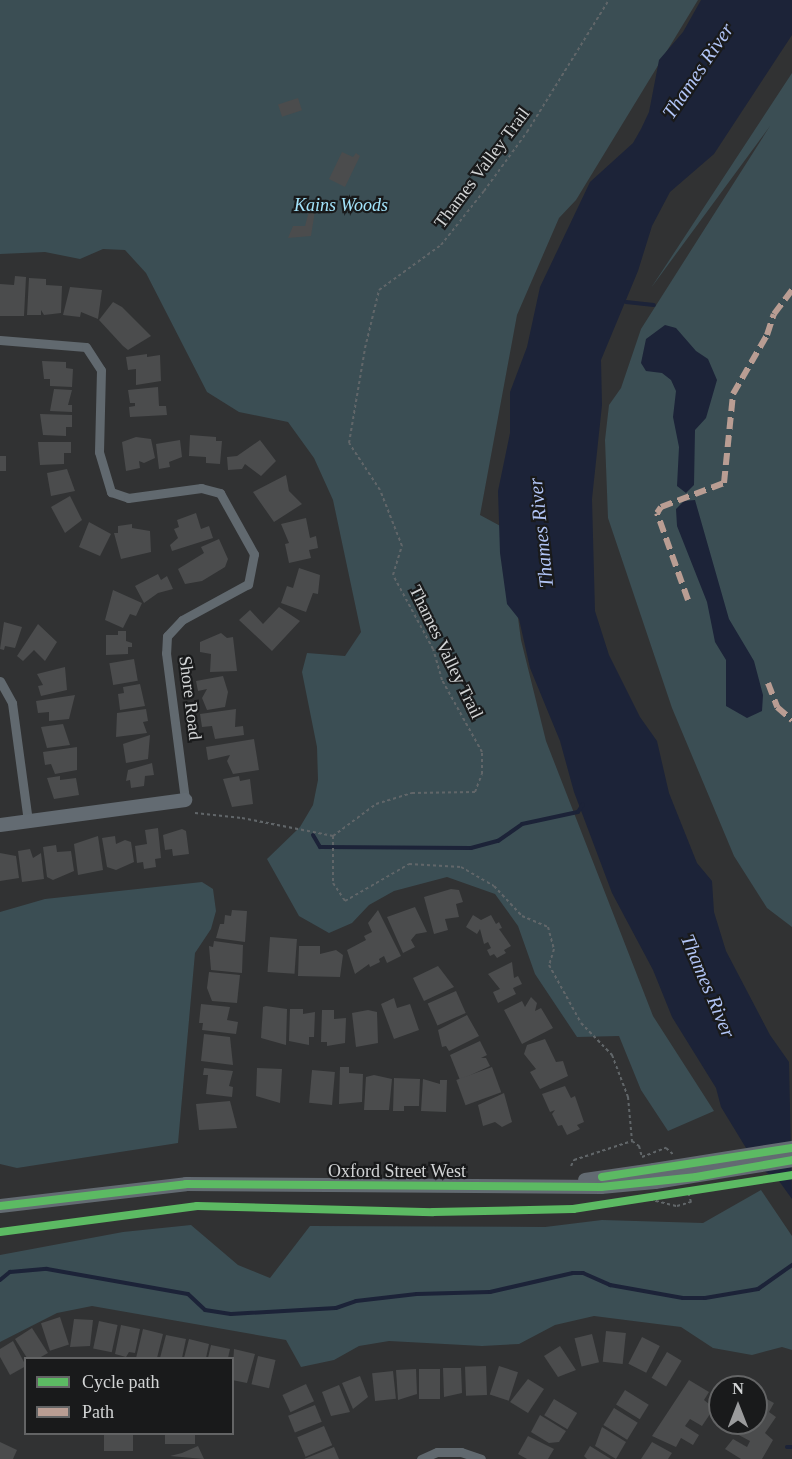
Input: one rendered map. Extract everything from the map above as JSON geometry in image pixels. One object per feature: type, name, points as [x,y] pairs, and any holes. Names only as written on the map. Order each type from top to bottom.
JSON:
[{"type":"main road","name":"Shore Road","points":[[0,825],[185,800]]},
{"type":"main road","name":"Oxford Street West","points":[[655,1176],[792,1148]]},
{"type":"main road","name":"Oxford Street West","points":[[0,1206],[186,1184],[535,1187],[792,1160]]},
{"type":"street","name":"Shore Road","points":[[0,340],[86,347],[101,370],[99,452],[111,492],[128,498],[201,488],[220,493],[254,554],[248,584],[182,620],[167,636],[166,652],[185,800]]},
{"type":"street","points":[[0,681],[12,703],[28,821]]},
{"type":"street","points":[[421,1459],[449,1452],[481,1459]]},
{"type":"path","points":[[195,813],[242,818],[333,836],[333,883],[345,901],[409,864],[461,867],[494,886],[522,916],[548,927],[554,949],[549,965],[581,1023],[612,1055],[628,1097],[632,1141]]},
{"type":"path","points":[[632,1141],[639,1146],[642,1156],[666,1148]]},
{"type":"path","points":[[571,1166],[574,1160],[632,1141]]},
{"type":"path","points":[[634,1199],[693,1190]]},
{"type":"green space","name":"Kains Woods","points":[[0,0],[698,0],[576,200],[559,218],[517,315],[480,515],[506,529],[521,640],[546,741],[653,1016],[714,1111],[668,1131],[641,1090],[619,1036],[577,1037],[535,974],[518,926],[495,894],[447,877],[394,891],[369,905],[352,923],[329,933],[299,916],[267,859],[300,827],[313,805],[318,780],[317,747],[302,672],[307,653],[345,656],[361,632],[333,500],[314,458],[288,422],[239,412],[207,392],[146,273],[125,250],[103,249],[80,259],[45,252],[0,254]]},
{"type":"green space","points":[[792,73],[792,927],[767,908],[734,856],[672,708],[608,518],[605,440],[609,405],[621,388],[641,329],[770,126],[651,288]]},
{"type":"green space","points":[[202,882],[213,889],[216,911],[211,929],[195,953],[178,1143],[17,1168],[0,1164],[0,912],[45,899]]},
{"type":"green space","points":[[761,1190],[792,1236],[792,1350],[782,1347],[752,1355],[713,1348],[681,1327],[594,1316],[555,1325],[519,1344],[482,1346],[389,1341],[359,1346],[334,1360],[301,1367],[286,1340],[92,1306],[57,1313],[0,1342],[0,1255],[123,1232],[191,1225],[238,1265],[270,1278],[310,1226],[545,1227],[602,1220],[703,1223]]},
{"type":"water","name":"Thames River","points":[[701,0],[792,0],[792,35],[714,154],[670,192],[652,226],[638,271],[601,360],[602,405],[592,499],[595,611],[609,655],[640,717],[657,741],[669,793],[697,863],[712,881],[714,912],[726,951],[770,1035],[789,1062],[792,1199],[779,1181],[757,1166],[721,1107],[716,1088],[672,1017],[653,970],[612,893],[574,792],[560,741],[530,668],[519,619],[507,604],[500,553],[498,491],[510,433],[510,392],[527,347],[540,287],[590,182],[633,143],[641,129],[649,112],[659,60],[683,32]]},
{"type":"water","points":[[665,325],[676,328],[696,351],[708,359],[717,380],[706,418],[695,430],[694,485],[686,493],[677,486],[679,447],[673,417],[676,391],[671,380],[662,373],[646,371],[641,363],[646,339]]},
{"type":"water","points":[[695,500],[729,619],[754,661],[763,695],[762,711],[747,718],[726,706],[726,660],[715,642],[707,602],[677,526],[676,509],[684,501]]},
{"type":"building","points":[[298,98],[302,110],[282,117],[278,104]]},
{"type":"building","points":[[342,152],[353,157],[356,153],[360,156],[345,187],[329,179]]},
{"type":"building","points":[[309,211],[315,211],[311,236],[288,238],[293,226],[305,226]]},
{"type":"building","points":[[15,276],[26,277],[24,316],[0,316],[0,284],[14,285]]},
{"type":"building","points":[[29,278],[46,279],[46,285],[62,286],[61,313],[44,315],[41,310],[41,315],[27,315]]},
{"type":"building","points":[[70,287],[102,290],[98,319],[81,312],[80,317],[63,315]]},
{"type":"building","points":[[113,302],[122,307],[151,336],[128,350],[123,346],[99,320]]},
{"type":"building","points":[[147,354],[147,357],[160,355],[161,381],[136,385],[136,369],[128,370],[126,357]]},
{"type":"building","points":[[42,361],[66,362],[66,368],[73,369],[72,387],[50,386],[50,379],[44,379]]},
{"type":"building","points":[[158,387],[159,406],[166,406],[167,415],[130,417],[129,407],[135,406],[135,403],[130,403],[128,390]]},
{"type":"building","points":[[54,389],[72,390],[68,405],[72,405],[72,412],[50,411]]},
{"type":"building","points":[[40,414],[72,415],[72,427],[66,427],[66,436],[43,435]]},
{"type":"building","points":[[190,435],[216,437],[216,441],[222,441],[220,464],[206,463],[206,457],[189,456]]},
{"type":"building","points":[[136,437],[151,439],[155,458],[144,463],[139,461],[140,468],[126,471],[122,442]]},
{"type":"building","points":[[180,440],[182,457],[169,462],[170,467],[159,469],[156,444]]},
{"type":"building","points":[[260,440],[276,461],[261,476],[245,464],[242,469],[228,470],[227,457],[237,456]]},
{"type":"building","points":[[38,442],[71,442],[71,453],[64,453],[64,464],[40,465]]},
{"type":"building","points":[[0,456],[6,456],[6,471],[0,471]]},
{"type":"building","points":[[67,469],[75,491],[51,496],[47,473]]},
{"type":"building","points":[[286,475],[289,491],[302,504],[274,522],[253,492]]},
{"type":"building","points":[[70,496],[82,520],[65,533],[51,507]]},
{"type":"building","points":[[196,513],[201,529],[209,526],[213,538],[172,551],[170,545],[178,538],[174,529],[179,527],[177,520]]},
{"type":"building","points":[[306,518],[310,538],[316,536],[318,548],[309,550],[311,558],[289,563],[285,544],[289,543],[281,524]]},
{"type":"building","points":[[89,522],[111,534],[100,556],[79,547]]},
{"type":"building","points":[[132,524],[132,528],[150,531],[151,552],[121,559],[114,533],[118,533],[118,526]]},
{"type":"building","points":[[219,539],[228,559],[225,567],[202,581],[185,584],[178,569],[204,553],[201,547]]},
{"type":"building","points":[[299,568],[320,575],[318,594],[313,593],[306,612],[281,603],[287,586],[293,588]]},
{"type":"building","points":[[158,574],[161,580],[167,576],[173,589],[158,593],[144,603],[135,586]]},
{"type":"building","points":[[113,590],[142,603],[136,616],[130,614],[123,628],[105,620]]},
{"type":"building","points":[[279,607],[300,621],[272,651],[239,620],[250,610],[263,624]]},
{"type":"building","points":[[4,622],[22,627],[15,648],[5,646],[4,650],[0,649]]},
{"type":"building","points":[[38,624],[57,642],[45,661],[34,650],[23,661],[17,656]]},
{"type":"building","points":[[118,631],[126,631],[126,641],[132,643],[132,647],[128,647],[128,654],[106,655],[106,635],[118,635]]},
{"type":"building","points":[[221,633],[227,638],[233,637],[237,671],[210,672],[211,654],[200,652],[200,642]]},
{"type":"building","points":[[134,659],[138,681],[113,685],[109,663]]},
{"type":"building","points":[[65,667],[67,690],[41,696],[38,686],[43,685],[37,674]]},
{"type":"building","points":[[223,676],[228,692],[225,707],[207,710],[202,698],[207,689],[198,691],[196,681]]},
{"type":"building","points":[[140,684],[145,706],[120,710],[118,694],[124,693],[123,687]]},
{"type":"building","points":[[75,695],[69,719],[49,721],[49,712],[38,713],[36,701]]},
{"type":"building","points":[[146,709],[148,721],[143,722],[147,733],[116,737],[117,713]]},
{"type":"building","points":[[236,709],[235,727],[243,726],[244,735],[215,739],[212,726],[202,727],[200,714]]},
{"type":"building","points":[[63,724],[70,745],[47,748],[41,727]]},
{"type":"building","points":[[150,735],[148,759],[126,763],[123,744]]},
{"type":"building","points":[[254,739],[259,770],[233,774],[227,761],[230,755],[208,760],[206,747]]},
{"type":"building","points":[[77,747],[77,770],[55,774],[51,764],[45,765],[43,752]]},
{"type":"building","points":[[152,763],[154,775],[145,776],[144,786],[131,788],[130,780],[126,781],[128,770]]},
{"type":"building","points":[[60,776],[60,780],[76,778],[79,795],[54,799],[47,778]]},
{"type":"building","points":[[239,776],[240,781],[250,779],[253,804],[232,807],[223,779]]},
{"type":"building","points":[[158,828],[161,858],[155,859],[156,867],[144,869],[143,862],[137,863],[135,846],[147,844],[145,830]]},
{"type":"building","points":[[182,829],[186,831],[189,854],[173,856],[172,849],[165,850],[163,835]]},
{"type":"building","points":[[98,836],[103,870],[78,875],[74,844]]},
{"type":"building","points":[[115,836],[116,844],[125,840],[131,842],[134,862],[116,870],[107,867],[102,838]]},
{"type":"building","points":[[56,845],[57,852],[71,851],[74,871],[53,880],[47,877],[43,847]]},
{"type":"building","points":[[30,849],[33,858],[41,853],[44,879],[22,882],[18,851]]},
{"type":"building","points":[[0,853],[16,856],[19,878],[0,881]]},
{"type":"building","points":[[451,889],[459,890],[463,902],[456,904],[459,917],[445,919],[448,930],[434,934],[424,897]]},
{"type":"building","points":[[415,907],[427,932],[416,934],[411,940],[415,947],[403,953],[387,917]]},
{"type":"building","points":[[232,910],[247,911],[245,942],[216,938],[220,924],[224,924],[225,915],[231,916]]},
{"type":"building","points":[[378,910],[401,956],[387,963],[384,956],[379,959],[380,962],[370,967],[369,964],[355,974],[347,950],[366,940],[364,936],[372,932],[368,923]]},
{"type":"building","points":[[473,915],[481,920],[491,915],[496,924],[499,922],[502,928],[499,929],[511,946],[504,950],[506,953],[497,958],[494,954],[490,956],[487,950],[491,948],[488,942],[484,944],[480,929],[477,934],[466,927]]},
{"type":"building","points":[[270,937],[297,939],[294,974],[268,972]]},
{"type":"building","points":[[214,941],[243,945],[242,973],[211,970],[209,946],[213,947]]},
{"type":"building","points":[[299,946],[320,946],[320,954],[336,950],[343,955],[340,977],[298,976]]},
{"type":"building","points":[[512,962],[514,978],[518,976],[522,984],[513,988],[516,994],[498,1003],[493,992],[500,989],[488,974]]},
{"type":"building","points":[[438,966],[454,987],[424,1001],[413,978]]},
{"type":"building","points":[[209,972],[240,975],[237,1003],[212,1001],[207,988]]},
{"type":"building","points":[[456,991],[466,1013],[437,1026],[428,1004]]},
{"type":"building","points":[[531,997],[537,1003],[535,1011],[541,1008],[553,1028],[522,1044],[504,1010],[522,1001],[525,1007]]},
{"type":"building","points":[[394,998],[397,1008],[410,1004],[419,1030],[394,1039],[381,1004]]},
{"type":"building","points":[[201,1004],[230,1007],[227,1020],[238,1022],[236,1034],[202,1030],[203,1023],[199,1023]]},
{"type":"building","points":[[263,1007],[287,1009],[286,1045],[261,1038]]},
{"type":"building","points":[[290,1009],[303,1009],[303,1014],[315,1012],[314,1037],[309,1037],[309,1045],[289,1041]]},
{"type":"building","points":[[322,1010],[334,1010],[334,1019],[346,1018],[345,1043],[327,1046],[327,1042],[321,1042]]},
{"type":"building","points":[[368,1010],[377,1012],[378,1043],[356,1047],[352,1013]]},
{"type":"building","points":[[467,1015],[479,1036],[449,1051],[446,1046],[442,1047],[438,1030]]},
{"type":"building","points":[[204,1034],[230,1037],[233,1065],[201,1061]]},
{"type":"building","points":[[545,1039],[556,1062],[563,1061],[568,1076],[540,1089],[530,1072],[536,1069],[524,1054],[527,1045]]},
{"type":"building","points":[[480,1041],[487,1055],[481,1058],[486,1058],[490,1066],[460,1080],[450,1055]]},
{"type":"building","points":[[340,1067],[349,1067],[349,1073],[363,1074],[362,1102],[339,1104]]},
{"type":"building","points":[[492,1067],[501,1092],[466,1105],[456,1080]]},
{"type":"building","points":[[204,1068],[233,1071],[229,1086],[233,1087],[232,1097],[206,1094],[208,1075],[203,1075]]},
{"type":"building","points":[[257,1068],[282,1069],[280,1103],[256,1096]]},
{"type":"building","points":[[312,1070],[335,1072],[332,1105],[309,1103]]},
{"type":"building","points":[[374,1075],[392,1079],[389,1110],[364,1110],[366,1077]]},
{"type":"building","points":[[394,1078],[420,1079],[419,1106],[404,1106],[404,1111],[393,1111]]},
{"type":"building","points":[[423,1079],[440,1084],[440,1080],[447,1080],[446,1112],[421,1111]]},
{"type":"building","points":[[565,1086],[571,1098],[575,1096],[584,1122],[577,1125],[580,1129],[567,1135],[562,1125],[558,1126],[552,1114],[555,1110],[550,1112],[542,1094]]},
{"type":"building","points":[[504,1093],[512,1122],[502,1127],[495,1122],[483,1126],[478,1105]]},
{"type":"building","points":[[230,1101],[237,1128],[199,1130],[196,1104]]},
{"type":"building","points":[[60,1317],[69,1345],[50,1351],[41,1323]]},
{"type":"building","points":[[74,1319],[93,1320],[90,1346],[70,1347]]},
{"type":"building","points":[[99,1321],[118,1325],[112,1352],[93,1348]]},
{"type":"building","points":[[121,1325],[140,1329],[135,1353],[129,1352],[126,1357],[115,1354]]},
{"type":"building","points":[[32,1328],[48,1353],[41,1357],[26,1357],[15,1339]]},
{"type":"building","points":[[143,1329],[163,1334],[157,1357],[136,1357]]},
{"type":"building","points":[[606,1331],[626,1333],[623,1364],[603,1362]]},
{"type":"building","points":[[592,1334],[599,1362],[582,1366],[575,1338]]},
{"type":"building","points":[[166,1335],[186,1339],[182,1357],[160,1357]]},
{"type":"building","points":[[642,1337],[660,1346],[646,1373],[628,1364]]},
{"type":"building","points":[[189,1339],[209,1344],[206,1357],[184,1357]]},
{"type":"building","points":[[13,1341],[24,1362],[24,1367],[10,1375],[0,1357],[0,1349]]},
{"type":"building","points":[[211,1345],[230,1349],[228,1357],[208,1357]]},
{"type":"building","points":[[560,1346],[576,1370],[558,1377],[544,1356]]},
{"type":"building","points":[[234,1349],[255,1354],[247,1383],[234,1380]]},
{"type":"building","points":[[667,1352],[682,1361],[666,1386],[652,1378]]},
{"type":"building","points":[[258,1356],[276,1360],[269,1388],[251,1384]]},
{"type":"building","points":[[486,1366],[487,1395],[466,1396],[465,1367]]},
{"type":"building","points":[[499,1366],[518,1372],[509,1401],[490,1395]]},
{"type":"building","points":[[443,1368],[461,1368],[462,1393],[444,1397]]},
{"type":"building","points":[[416,1369],[417,1394],[398,1400],[396,1370]]},
{"type":"building","points":[[419,1369],[440,1369],[440,1399],[419,1399]]},
{"type":"building","points":[[393,1371],[396,1399],[375,1401],[372,1373]]},
{"type":"building","points":[[360,1376],[368,1397],[353,1409],[342,1383]]},
{"type":"building","points":[[528,1379],[544,1389],[528,1413],[510,1402]]},
{"type":"building","points":[[689,1380],[708,1391],[704,1400],[708,1403],[708,1417],[702,1426],[690,1419],[685,1426],[699,1435],[693,1445],[681,1438],[676,1447],[652,1436]]},
{"type":"building","points":[[306,1384],[314,1401],[290,1412],[282,1395]]},
{"type":"building","points":[[339,1385],[350,1412],[331,1416],[322,1392]]},
{"type":"building","points":[[625,1390],[649,1405],[640,1419],[616,1404]]},
{"type":"building","points":[[554,1399],[577,1413],[567,1429],[544,1415]]},
{"type":"building","points":[[768,1400],[774,1403],[769,1412],[776,1417],[768,1429]]},
{"type":"building","points":[[315,1405],[322,1422],[295,1433],[288,1416]]},
{"type":"building","points":[[614,1408],[638,1423],[627,1440],[603,1425]]},
{"type":"building","points":[[540,1415],[566,1431],[559,1442],[549,1443],[531,1432]]},
{"type":"building","points":[[324,1426],[332,1445],[306,1457],[297,1437]]},
{"type":"building","points":[[602,1427],[626,1442],[616,1459],[595,1446]]},
{"type":"building","points":[[104,1435],[133,1435],[133,1451],[104,1451]]},
{"type":"building","points":[[165,1435],[195,1435],[195,1444],[165,1444]]},
{"type":"building","points":[[739,1435],[767,1435],[773,1440],[762,1459],[741,1459],[725,1449],[733,1439],[747,1447],[750,1441]]},
{"type":"building","points":[[528,1436],[554,1449],[548,1459],[527,1459],[518,1454]]},
{"type":"building","points":[[0,1442],[17,1450],[13,1459],[0,1459]]},
{"type":"building","points":[[652,1442],[672,1453],[668,1459],[641,1459]]},
{"type":"building","points":[[198,1446],[204,1459],[170,1456],[182,1453]]},
{"type":"building","points":[[590,1446],[611,1459],[587,1459],[584,1456]]},
{"type":"building","points":[[334,1447],[339,1459],[304,1459]]},
{"type":"waterway","points":[[626,302],[654,305]]},
{"type":"waterway","points":[[313,835],[320,847],[471,848],[498,841],[522,824],[578,812],[583,804]]},
{"type":"waterway","points":[[0,1280],[10,1272],[47,1269],[188,1294],[205,1310],[231,1314],[336,1308],[356,1301],[417,1294],[490,1292],[573,1273],[583,1273],[610,1285],[683,1298],[705,1298],[758,1289],[792,1265]]},
{"type":"waterway","points":[[787,1447],[792,1447]]},
{"type":"marked path","points":[[688,600],[657,513],[661,507],[724,483],[733,394],[767,335],[774,314],[792,290]]},
{"type":"marked path","points":[[768,683],[777,707],[792,720]]},
{"type":"cycle path","points":[[602,1177],[792,1148]]},
{"type":"cycle path","points":[[0,1206],[186,1184],[601,1187],[696,1177],[792,1160]]},
{"type":"cycle path","points":[[0,1232],[197,1206],[433,1212],[573,1209],[792,1175]]}]
